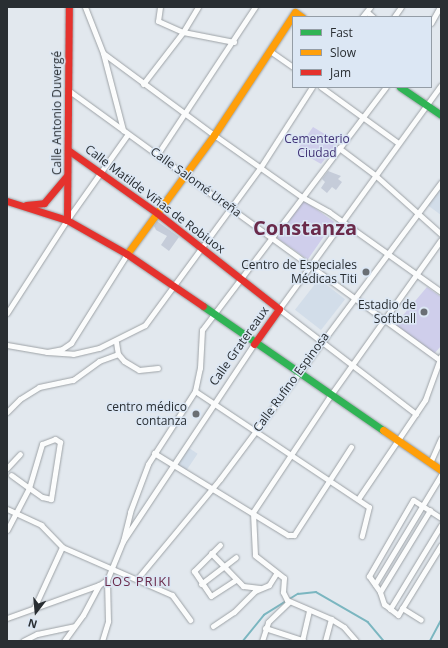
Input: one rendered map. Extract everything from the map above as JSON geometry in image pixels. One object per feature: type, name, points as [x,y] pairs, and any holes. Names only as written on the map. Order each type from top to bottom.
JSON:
[{"type":"main road","name":"Calle Antonio Duvergé","points":[[67,220],[69,7]]},
{"type":"main road","points":[[127,254],[184,173],[214,135],[270,51],[292,21]]},
{"type":"main road","points":[[402,88],[441,115]]},
{"type":"main road","name":"Calle Matilde Viñas de Robiuox","points":[[68,150],[157,213],[279,308]]},
{"type":"main road","points":[[20,206],[44,203],[58,191],[68,174]]},
{"type":"main road","points":[[7,202],[67,220],[127,254],[296,373],[441,470]]},
{"type":"main road","name":"Calle Gratereaux","points":[[254,344],[279,308]]},
{"type":"street","points":[[85,7],[103,53],[123,130]]},
{"type":"street","points":[[160,7],[158,21],[183,32],[234,42]]},
{"type":"street","points":[[143,84],[183,32],[198,7]]},
{"type":"street","points":[[157,155],[186,115],[255,7]]},
{"type":"street","points":[[395,16],[401,7]]},
{"type":"street","points":[[432,21],[440,7]]},
{"type":"street","points":[[270,51],[292,66]]},
{"type":"street","points":[[103,53],[143,84],[260,168],[302,197],[330,212],[340,222],[441,292]]},
{"type":"street","name":"Calle Gratereaux","points":[[279,308],[441,84]]},
{"type":"street","points":[[7,345],[47,352],[73,354],[116,342],[145,325],[229,207],[260,168],[311,88]]},
{"type":"street","points":[[322,88],[398,143]]},
{"type":"street","points":[[123,541],[130,512],[154,453],[195,391],[200,368],[200,337],[212,315],[385,88]]},
{"type":"street","name":"Calle Salomé Ureña","points":[[68,90],[271,237],[382,321],[440,358]]},
{"type":"street","points":[[7,313],[67,220],[128,134]]},
{"type":"street","points":[[339,148],[376,175],[441,234]]},
{"type":"street","name":"Calle Rufino Espinosa","points":[[137,579],[256,430],[296,373],[441,182]]},
{"type":"street","points":[[356,641],[344,627],[331,619],[289,602],[283,592],[285,580],[255,555],[253,512],[352,364],[441,240]]},
{"type":"street","points":[[47,352],[62,349],[71,343],[127,254]]},
{"type":"street","name":"Calle Matilde Viñas de Robiuox","points":[[279,308],[416,414]]},
{"type":"street","points":[[116,342],[118,354],[124,361],[139,370],[158,368]]},
{"type":"street","name":"Calle Gratereaux","points":[[102,641],[108,622],[108,580],[123,541],[172,464],[254,344]]},
{"type":"street","points":[[7,412],[20,399],[39,387],[74,380],[99,361],[118,354]]},
{"type":"street","points":[[358,499],[416,414],[433,385],[440,358]]},
{"type":"street","points":[[195,391],[256,430],[369,507],[362,536]]},
{"type":"street","points":[[430,462],[441,438]]},
{"type":"street","points":[[7,530],[15,511],[29,488],[40,450],[44,442],[55,439],[60,442],[53,495],[48,499],[29,488],[11,475]]},
{"type":"street","points":[[154,453],[253,512],[288,535],[294,535],[351,447]]},
{"type":"street","points":[[7,468],[20,454]]},
{"type":"street","points":[[375,584],[441,475]]},
{"type":"street","points":[[441,518],[413,500],[369,576],[380,592],[384,604],[398,615],[441,545]]},
{"type":"street","points":[[7,509],[15,511],[41,525],[62,547],[172,595],[190,620]]},
{"type":"street","points":[[380,592],[430,510]]},
{"type":"street","points":[[390,609],[441,525]]},
{"type":"street","points":[[220,545],[194,571],[201,584],[211,596],[236,580]]},
{"type":"street","points":[[34,608],[62,547]]},
{"type":"street","points":[[212,553],[243,586],[265,588]]},
{"type":"street","points":[[201,584],[225,568],[236,557]]},
{"type":"street","points":[[213,626],[234,612],[255,591],[265,588],[276,574]]},
{"type":"street","points":[[7,618],[99,585],[108,580]]},
{"type":"street","points":[[64,641],[99,585]]},
{"type":"street","points":[[262,641],[265,628],[279,609],[289,602]]},
{"type":"street","points":[[402,608],[421,620]]},
{"type":"street","points":[[265,628],[302,640],[309,610]]},
{"type":"street","points":[[326,641],[331,619]]},
{"type":"street","points":[[23,641],[37,634],[74,626]]},
{"type":"shaded area","points":[[441,184],[441,215],[426,204]]},
{"type":"shaded area","points":[[319,279],[345,299],[321,330],[295,310]]},
{"type":"shaded area","points":[[186,446],[198,454],[186,471],[174,463]]},
{"type":"green space","name":"Cementerio Ciudad","points":[[313,127],[338,142],[321,164],[297,150]]},
{"type":"green space","points":[[303,200],[334,222],[308,259],[277,238]]},
{"type":"green space","name":"Estadio de Softball","points":[[427,287],[441,297],[441,346],[433,355],[394,326]]},
{"type":"building","points":[[328,171],[341,176],[338,179],[342,182],[336,190],[332,187],[327,193],[321,188],[325,182],[322,179]]},
{"type":"building","points":[[157,221],[179,237],[169,251],[161,245],[167,236],[156,230],[154,226]]},
{"type":"waterway","points":[[243,641],[264,615],[298,594],[316,592],[368,622],[384,641]]},
{"type":"waterway","points":[[430,641],[441,620]]},
{"type":"traffic: fast","points":[[401,88],[441,115]]},
{"type":"traffic: fast","points":[[203,306],[383,430]]},
{"type":"traffic: slow","points":[[292,16],[295,12],[301,16]]},
{"type":"traffic: slow","points":[[127,254],[214,135],[292,17]]},
{"type":"traffic: slow","points":[[383,430],[441,470]]},
{"type":"traffic: jam","points":[[67,220],[69,7]]},
{"type":"traffic: jam","points":[[68,150],[157,213],[279,309],[254,344]]},
{"type":"traffic: jam","points":[[26,205],[44,203],[67,176]]},
{"type":"traffic: jam","points":[[7,201],[67,220],[127,254],[203,306]]},
{"type":"place","name":"Centro de Especiales Médicas Titi","points":[[366,272]]},
{"type":"place","name":"Estadio de Softball","points":[[424,312]]},
{"type":"place","name":"centro médico contanza","points":[[196,414]]},
{"type":"district","name":"Constanza","points":[[305,227]]},
{"type":"district","name":"LOS PRIKI","points":[[138,581]]}]
